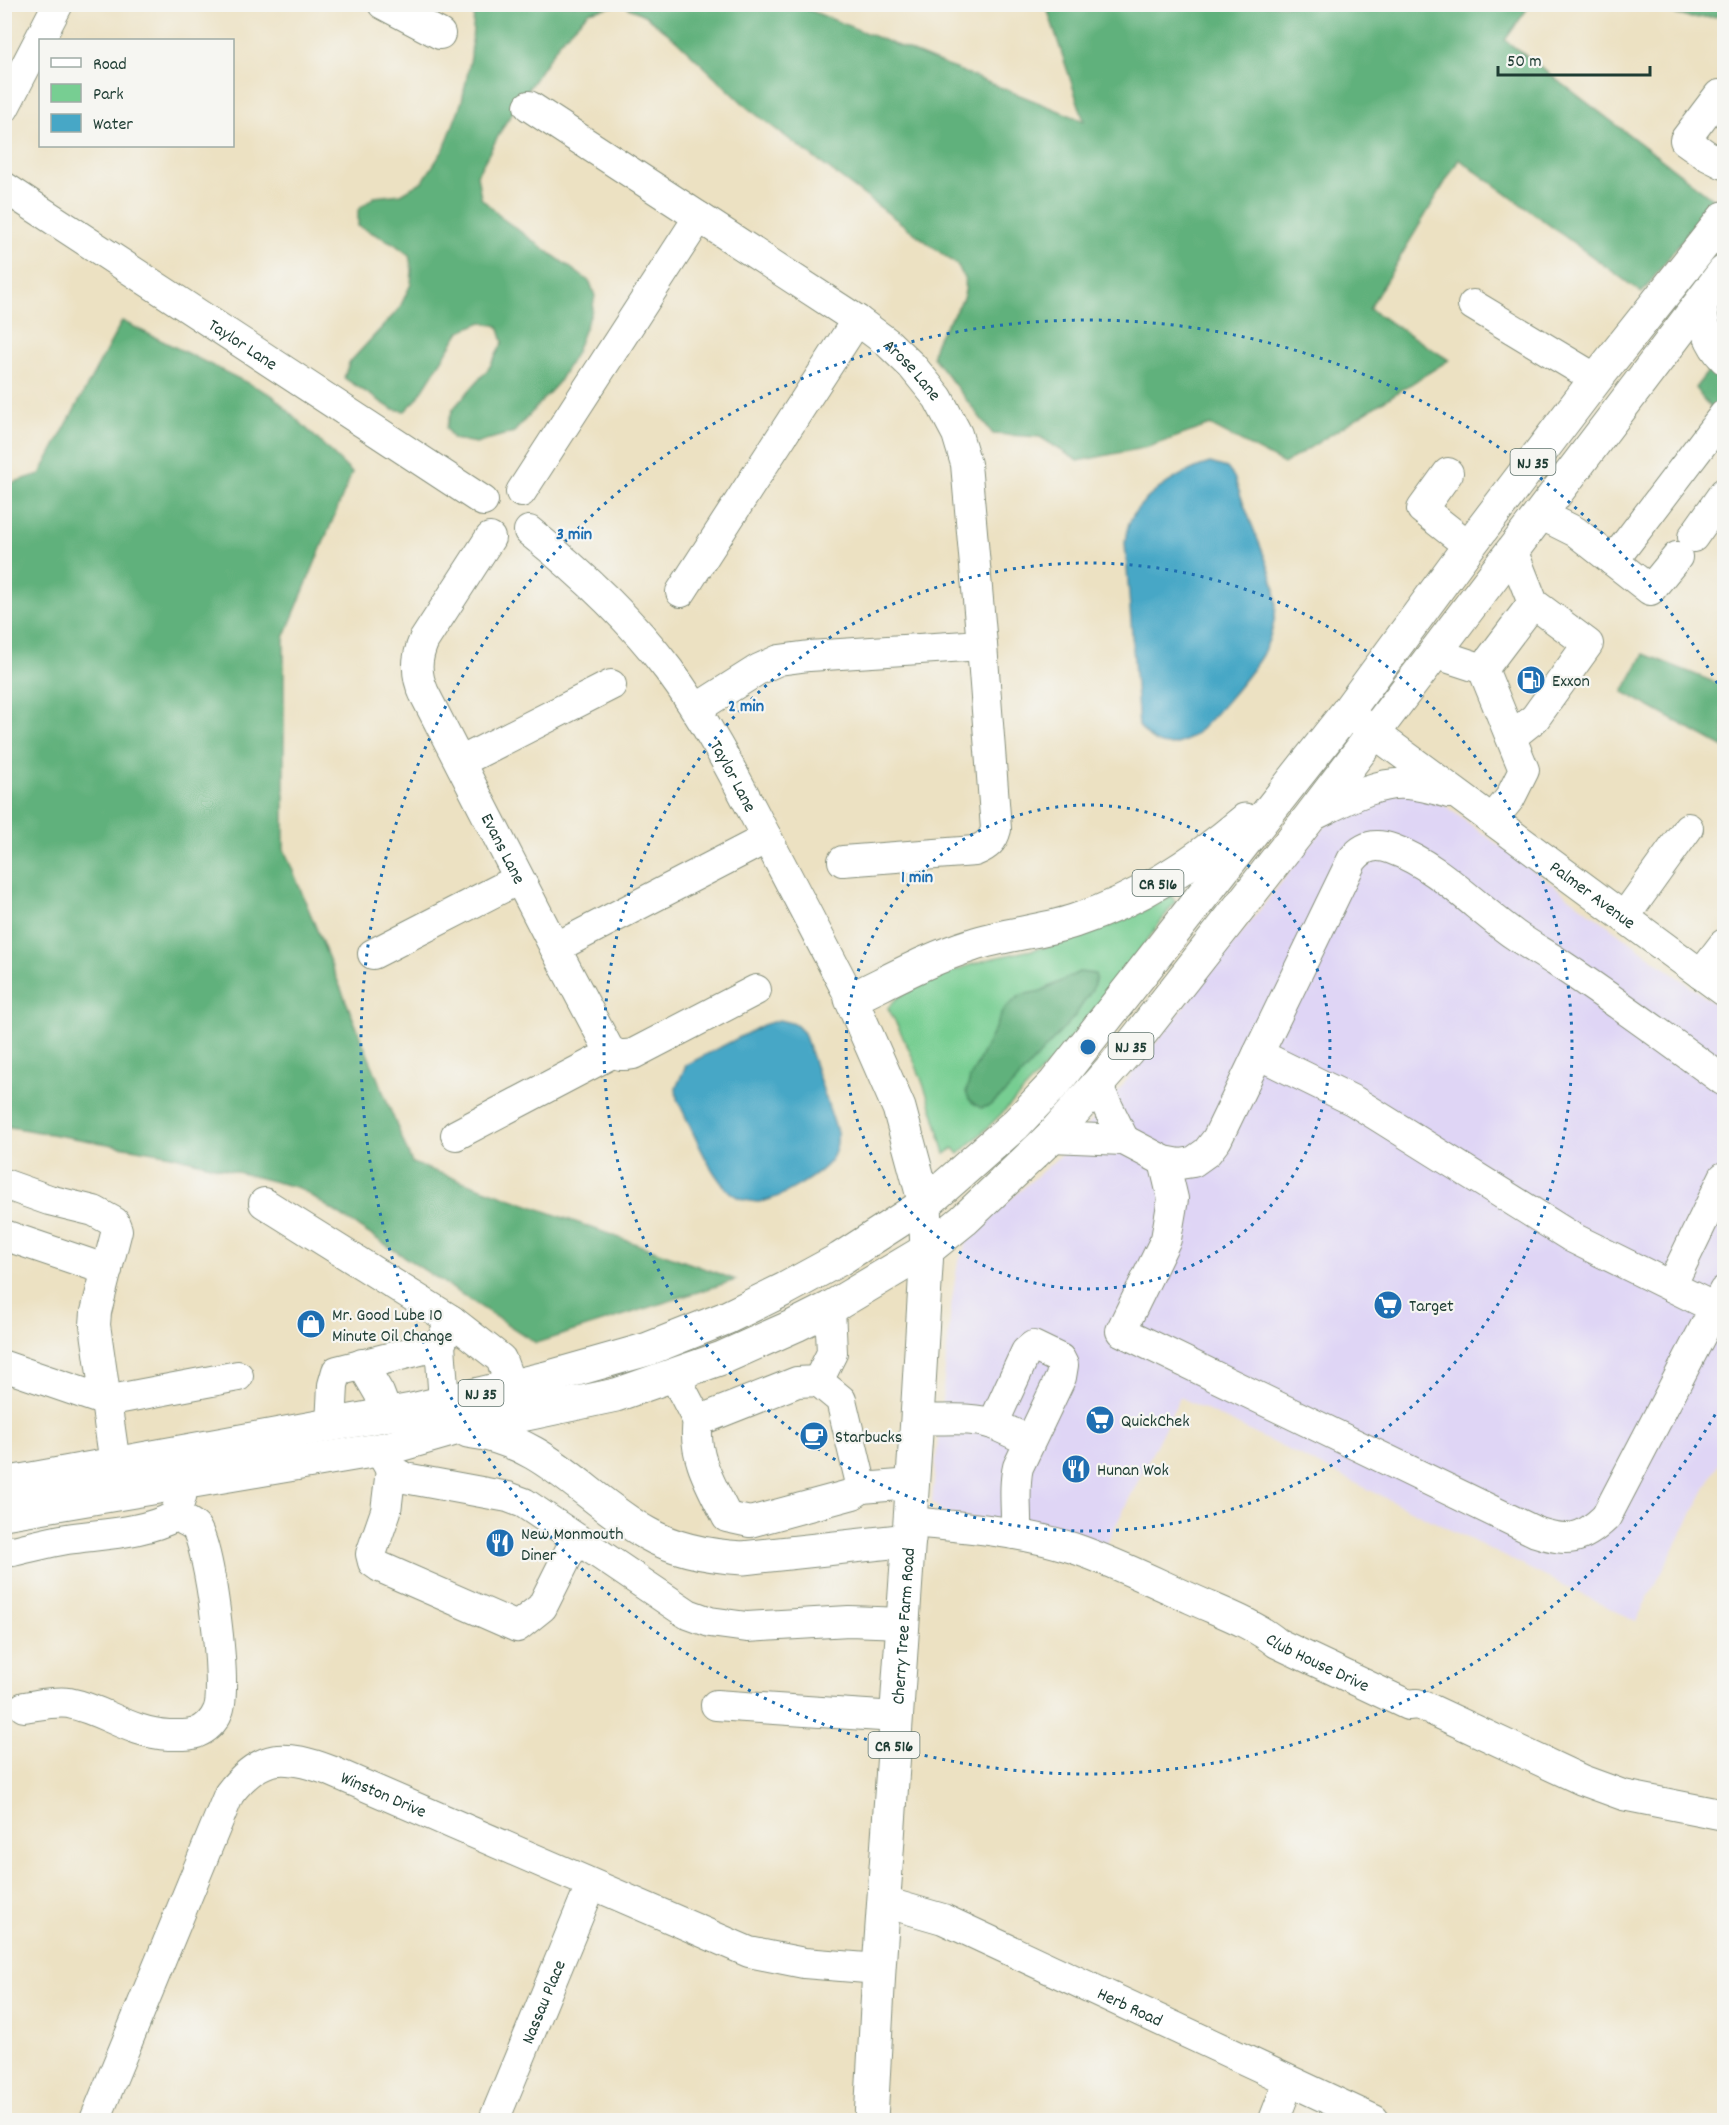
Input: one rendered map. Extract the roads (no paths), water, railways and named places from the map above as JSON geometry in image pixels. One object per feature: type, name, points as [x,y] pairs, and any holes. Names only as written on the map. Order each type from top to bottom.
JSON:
[{"type":"main road","name":"NJ 35","points":[[4,1513],[186,1482],[385,1460],[450,1415],[511,1386],[648,1349],[726,1318],[840,1259],[925,1204],[1016,1124],[1055,1083],[1347,712],[1596,379],[1725,218]]},
{"type":"main road","name":"NJ 35","points":[[4,1484],[387,1414],[450,1415],[616,1395],[722,1358],[830,1308],[927,1251],[964,1220],[1051,1137],[1127,1051],[1310,817],[1725,272]]},
{"type":"main road","name":"CR 516","points":[[925,1204],[899,1108],[851,999],[945,954],[970,945],[1074,921],[1136,896],[1197,859],[1298,773]]},
{"type":"main road","name":"Cherry Tree Farm Road","points":[[871,2121],[927,1251],[925,1204]]},
{"type":"main road","points":[[450,1415],[526,1448],[641,1530],[663,1542],[690,1551],[718,1557],[743,1558],[909,1531]]},
{"type":"street","points":[[40,39],[58,4]]},
{"type":"street","points":[[383,4],[440,34]]},
{"type":"street","points":[[4,108],[39,41]]},
{"type":"street","points":[[1719,95],[1685,140],[1706,155],[1725,164]]},
{"type":"street","name":"Arose Lane","points":[[529,106],[856,320],[900,353],[922,376],[938,398],[957,434],[966,464],[996,829],[994,837],[989,843],[975,850],[843,861]]},
{"type":"street","name":"Taylor Lane","points":[[4,187],[483,501]]},
{"type":"street","points":[[521,492],[699,217]]},
{"type":"street","points":[[1702,302],[1702,315],[1707,333],[1715,350],[1725,359]]},
{"type":"street","points":[[1473,305],[1596,379]]},
{"type":"street","points":[[681,592],[856,320]]},
{"type":"street","points":[[1613,561],[1725,415]]},
{"type":"street","points":[[1448,473],[1422,509],[1469,546]]},
{"type":"street","points":[[504,488],[521,492],[528,497],[534,514],[529,531],[523,538],[507,543],[490,538],[480,525],[479,516],[483,501],[496,490],[504,488]]},
{"type":"street","points":[[1540,514],[1576,532],[1650,590],[1725,493]]},
{"type":"street","name":"Taylor Lane","points":[[529,531],[587,580],[614,607],[667,668],[696,709],[729,765],[851,999]]},
{"type":"street","name":"Evans Lane","points":[[490,538],[424,640],[417,666],[420,684],[519,879],[612,1053]]},
{"type":"street","points":[[1511,737],[1535,718],[1588,644],[1533,603],[1512,550]]},
{"type":"street","points":[[1483,669],[1533,603]]},
{"type":"street","points":[[696,709],[759,669],[779,660],[982,645]]},
{"type":"street","points":[[1434,653],[1483,669],[1524,770],[1510,798],[1493,819]]},
{"type":"street","points":[[460,762],[611,685]]},
{"type":"street","name":"Palmer Avenue","points":[[1347,712],[1725,991]]},
{"type":"street","name":"Palmer Avenue","points":[[1310,817],[1363,793],[1387,785],[1406,784],[1428,787],[1462,797]]},
{"type":"street","points":[[1625,916],[1688,828]]},
{"type":"street","points":[[555,948],[767,838]]},
{"type":"street","points":[[1051,1137],[1124,1140],[1164,1161],[1187,1164],[1207,1152],[1216,1139],[1352,860],[1358,852],[1375,845],[1392,849],[1420,862],[1515,935],[1725,1082]]},
{"type":"street","points":[[373,954],[519,879]]},
{"type":"street","points":[[1701,974],[1725,944]]},
{"type":"street","points":[[456,1135],[612,1053],[633,1054],[756,990]]},
{"type":"street","points":[[1164,1161],[1173,1199],[1166,1239],[1121,1331],[1536,1532],[1553,1538],[1573,1539],[1591,1532],[1606,1517],[1720,1300],[1671,1286],[1573,1238],[1354,1101],[1258,1054]]},
{"type":"street","points":[[1097,1085],[1124,1140]]},
{"type":"street","points":[[1671,1286],[1725,1177]]},
{"type":"street","points":[[4,1184],[49,1200],[94,1211],[114,1222],[117,1230],[95,1325],[115,1464]]},
{"type":"street","points":[[264,1203],[445,1332],[501,1359],[511,1386]]},
{"type":"street","points":[[4,1235],[107,1270]]},
{"type":"street","points":[[818,1381],[832,1353],[830,1308]]},
{"type":"street","points":[[330,1425],[333,1385],[337,1371],[362,1364],[445,1332]]},
{"type":"street","points":[[445,1332],[450,1415]]},
{"type":"street","points":[[993,1424],[1026,1352],[1033,1346],[1060,1359],[1063,1365],[1062,1377],[1018,1467],[1015,1479],[1016,1534]]},
{"type":"street","points":[[362,1364],[379,1393],[387,1414]]},
{"type":"street","points":[[4,1366],[106,1401],[238,1376]]},
{"type":"street","points":[[674,1375],[698,1421],[695,1437],[705,1472],[727,1517],[750,1521],[853,1494],[862,1488],[912,1484]]},
{"type":"street","points":[[698,1421],[797,1382],[818,1381],[841,1400],[862,1488]]},
{"type":"street","points":[[917,1419],[980,1420],[1030,1441]]},
{"type":"street","points":[[385,1460],[386,1511],[371,1554],[373,1562],[516,1628],[542,1607],[576,1539]]},
{"type":"street","points":[[385,1460],[405,1478],[517,1499],[688,1614],[710,1622],[747,1628],[849,1621],[903,1623]]},
{"type":"street","points":[[4,1550],[13,1551],[65,1540],[118,1533],[165,1522],[175,1516],[186,1482]]},
{"type":"street","points":[[24,1707],[67,1703],[84,1707],[137,1730],[159,1734],[183,1736],[197,1732],[211,1723],[219,1711],[222,1688],[218,1632],[209,1580],[201,1538],[195,1527],[175,1516]]},
{"type":"street","name":"Club House Drive","points":[[909,1531],[987,1529],[1071,1547],[1104,1559],[1248,1625],[1266,1634],[1277,1643],[1408,1705],[1417,1704],[1432,1710],[1582,1780],[1623,1795],[1725,1815]]},
{"type":"street","points":[[716,1705],[896,1717]]},
{"type":"street","name":"Winston Drive","points":[[95,2121],[229,1794],[241,1778],[252,1769],[272,1760],[290,1758],[305,1761],[749,1952],[804,1963],[879,1969]]},
{"type":"street","name":"Nassau Place","points":[[494,2121],[591,1885]]},
{"type":"street","name":"Herb Road","points":[[884,1902],[943,1919],[1374,2121]]},
{"type":"street","points":[[1274,2121],[1289,2081]]},
{"type":"water","points":[[1210,463],[1227,468],[1234,477],[1273,580],[1276,595],[1275,616],[1262,655],[1228,699],[1190,738],[1176,744],[1163,745],[1152,739],[1139,726],[1126,535],[1133,515],[1150,496],[1180,476]]},
{"type":"water","points":[[779,1020],[795,1024],[804,1033],[837,1132],[837,1145],[832,1158],[809,1179],[776,1197],[758,1202],[741,1199],[732,1194],[716,1175],[701,1150],[677,1099],[676,1088],[686,1065],[763,1025]]},
{"type":"place","name":"Exxon","points":[[1531,680]]},
{"type":"place","name":"Target","points":[[1388,1305]]},
{"type":"place","name":"Mr. Good Lube 10 Minute Oil Change","points":[[311,1324]]},
{"type":"place","name":"QuickChek","points":[[1100,1420]]},
{"type":"place","name":"Starbucks","points":[[814,1436]]},
{"type":"place","name":"Hunan Wok","points":[[1076,1469]]},
{"type":"place","name":"New Monmouth Diner","points":[[500,1543]]}]
